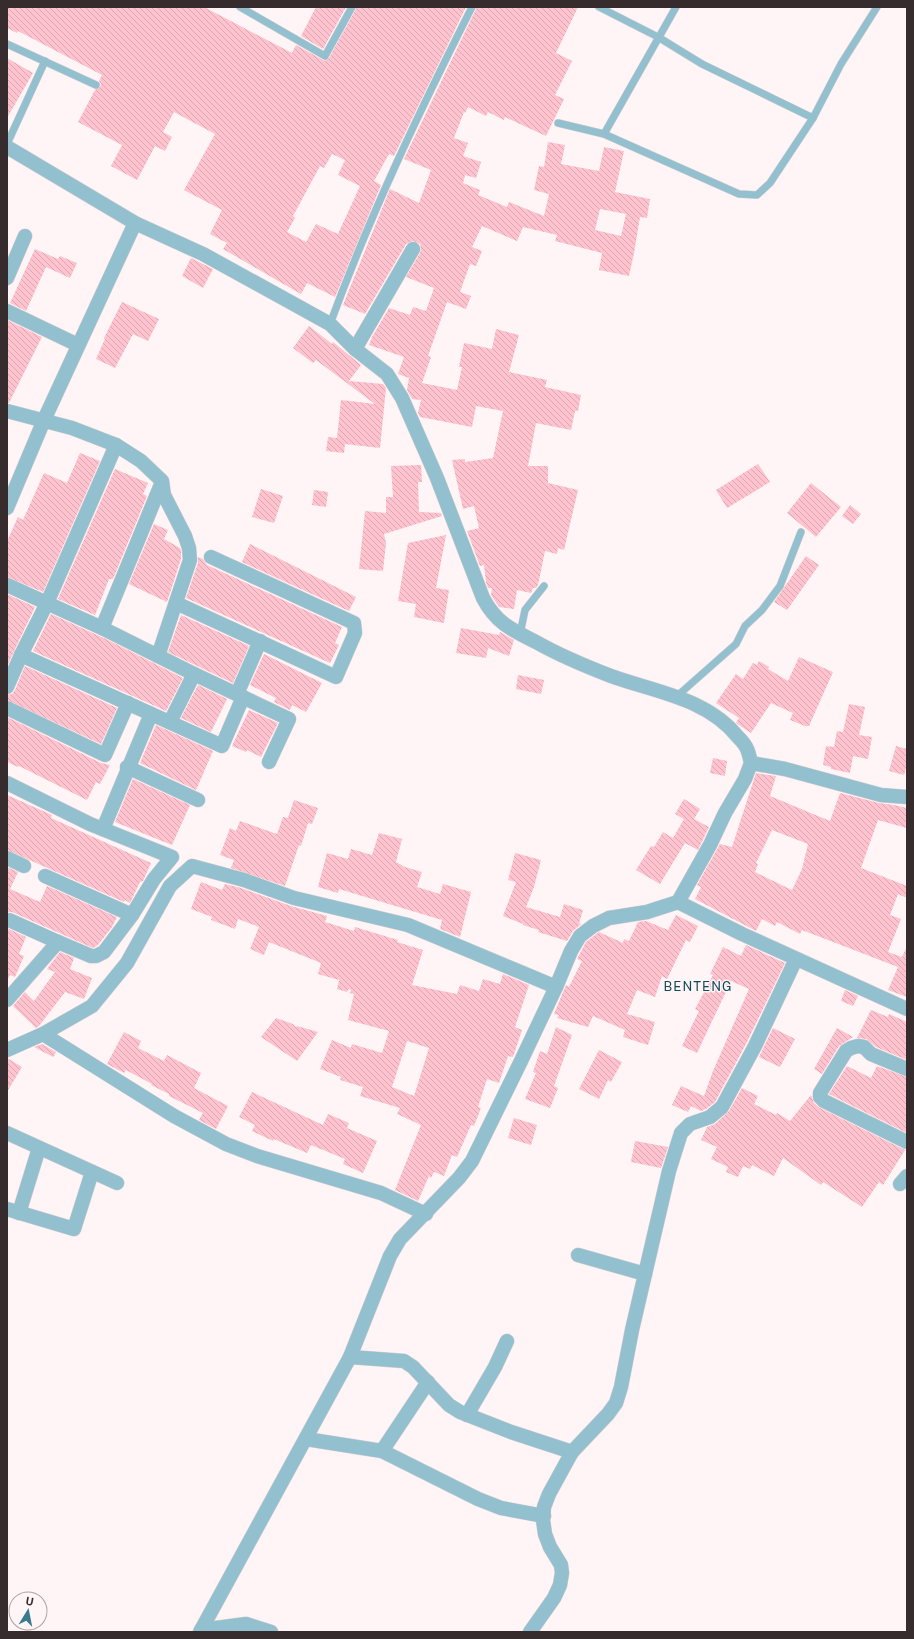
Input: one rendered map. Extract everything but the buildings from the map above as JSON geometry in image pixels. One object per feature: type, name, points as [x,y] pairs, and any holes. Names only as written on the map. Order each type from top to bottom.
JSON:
[{"type":"street","points":[[7,147],[135,223],[203,254],[330,324],[355,349],[388,374],[402,398],[437,478],[489,609],[496,619],[520,634],[610,676],[702,707],[718,716],[730,727],[747,748],[752,763],[725,813],[710,845],[678,902],[647,912],[609,918],[593,926],[580,936],[571,951],[556,987],[521,1061],[472,1160],[459,1178],[448,1188],[426,1214],[400,1239],[390,1256],[350,1357],[200,1631]]},
{"type":"street","points":[[7,508],[44,420],[135,223]]},
{"type":"street","points":[[7,278],[12,252],[25,236]]},
{"type":"street","points":[[355,349],[413,249]]},
{"type":"street","points":[[7,311],[78,345]]},
{"type":"street","points":[[7,411],[72,428],[116,445],[141,461],[162,481],[164,495],[185,536],[189,548],[190,560],[158,656]]},
{"type":"street","points":[[7,687],[47,603],[116,445]]},
{"type":"street","points":[[102,628],[162,481]]},
{"type":"street","points":[[176,602],[336,676],[355,633],[354,624],[211,557]]},
{"type":"street","points":[[7,585],[102,628],[289,719],[269,762]]},
{"type":"street","points":[[21,655],[222,746],[260,641]]},
{"type":"street","points":[[170,722],[194,674]]},
{"type":"street","points":[[7,708],[105,755],[128,703]]},
{"type":"street","points":[[103,829],[127,767],[150,714]]},
{"type":"street","points":[[752,763],[785,769],[881,795],[907,797]]},
{"type":"street","points":[[127,767],[198,800]]},
{"type":"street","points":[[7,783],[103,829],[172,857],[154,879],[132,915],[104,952],[96,956],[85,955],[9,920]]},
{"type":"street","points":[[7,858],[24,866]]},
{"type":"street","points":[[7,1050],[43,1034],[92,1006],[127,963],[170,886],[192,866],[244,880],[294,898],[408,925],[556,987]]},
{"type":"street","points":[[45,876],[132,915]]},
{"type":"street","points":[[678,902],[796,959],[907,1009]]},
{"type":"street","points":[[7,1000],[13,985],[58,942]]},
{"type":"street","points":[[530,1632],[554,1598],[560,1585],[562,1573],[561,1565],[550,1547],[545,1534],[544,1507],[549,1494],[572,1452],[608,1414],[616,1403],[621,1387],[644,1274],[658,1224],[669,1171],[681,1133],[690,1124],[710,1117],[722,1107],[755,1046],[796,959]]},
{"type":"street","points":[[43,1034],[174,1116],[226,1144],[257,1156],[381,1193],[426,1214]]},
{"type":"street","points":[[907,1069],[871,1054],[864,1047],[858,1046],[846,1052],[820,1093],[820,1097],[824,1101],[907,1142]]},
{"type":"street","points":[[7,1133],[117,1183]]},
{"type":"street","points":[[39,1148],[13,1211],[74,1229],[92,1172]]},
{"type":"street","points":[[578,1255],[644,1274]]},
{"type":"street","points":[[468,1415],[507,1341]]},
{"type":"street","points":[[350,1357],[404,1361],[414,1367],[449,1405],[468,1415],[511,1432],[572,1452]]},
{"type":"street","points":[[382,1451],[428,1382]]},
{"type":"street","points":[[306,1439],[382,1451],[478,1499],[501,1508],[544,1516]]},
{"type":"street","points":[[200,1631],[246,1624],[271,1632]]},
{"type":"lane","points":[[240,7],[255,10],[325,56],[352,7]]},
{"type":"lane","points":[[330,324],[353,260],[439,72],[472,7]]},
{"type":"lane","points":[[599,7],[658,37],[702,64],[813,118]]},
{"type":"lane","points":[[604,134],[676,7]]},
{"type":"lane","points":[[558,123],[604,134],[739,194],[757,195],[770,183],[813,118],[841,64],[877,7]]},
{"type":"lane","points":[[7,44],[96,85]]},
{"type":"lane","points":[[7,144],[44,62]]},
{"type":"lane","points":[[676,697],[736,644],[745,626],[762,610],[780,586],[801,532]]},
{"type":"lane","points":[[520,634],[525,610],[544,586]]},
{"type":"district","name":"BENTENG","points":[[698,986]]}]
